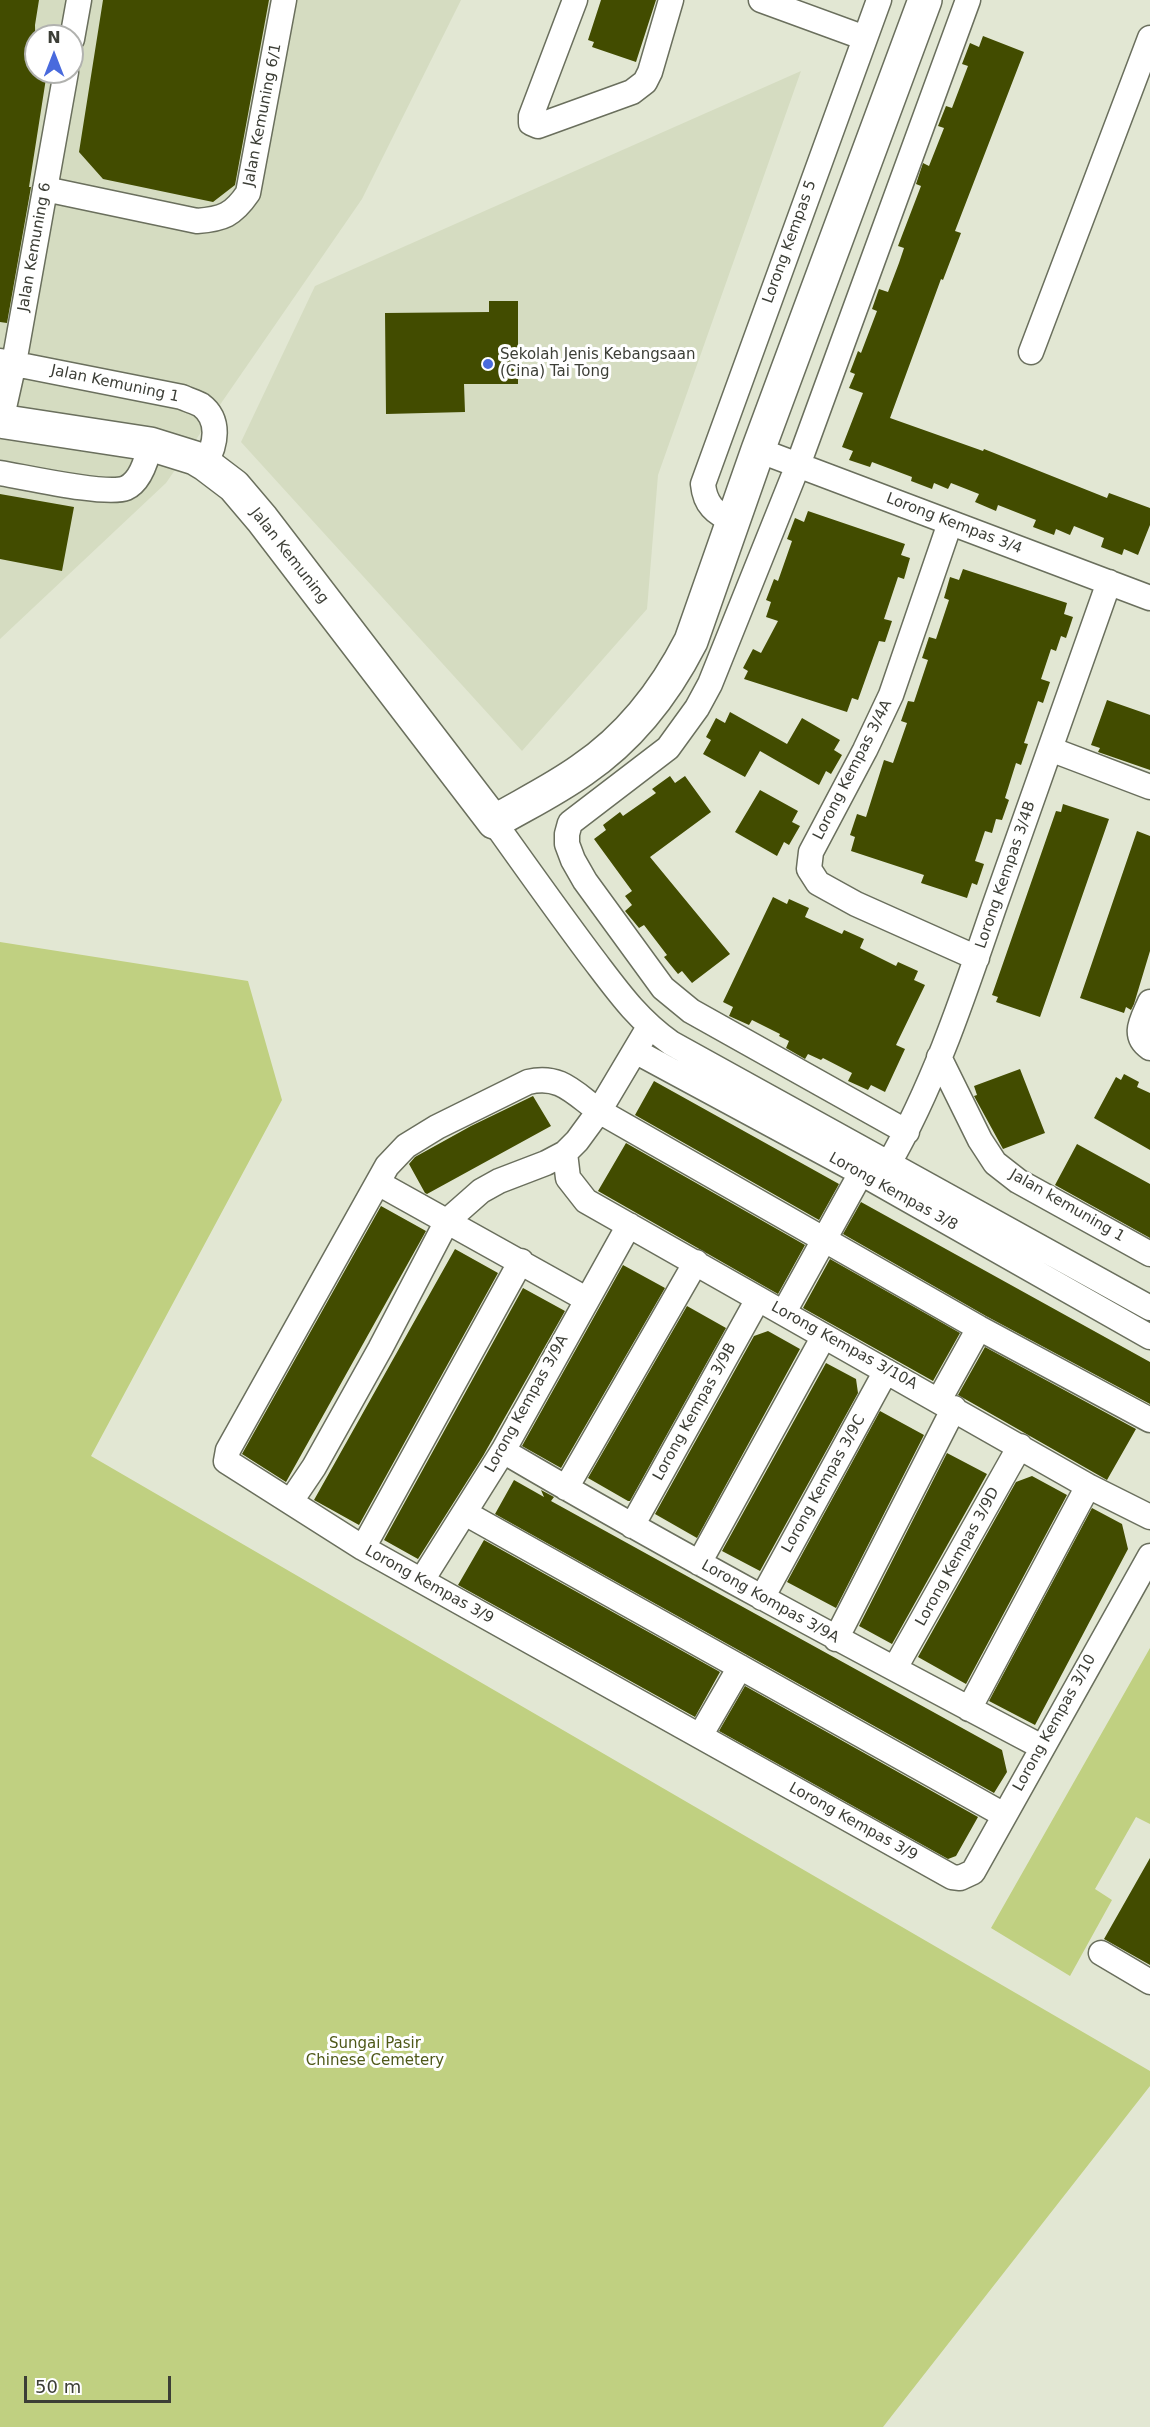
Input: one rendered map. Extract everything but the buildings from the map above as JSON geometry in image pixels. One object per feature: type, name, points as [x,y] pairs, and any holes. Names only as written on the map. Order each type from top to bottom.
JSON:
[{"type":"street","points":[[75,24],[79,0]]},
{"type":"street","name":"Jalan Kemuning 6/1","points":[[45,189],[197,221],[218,219],[238,208],[248,193],[285,0]]},
{"type":"street","points":[[574,0],[531,116],[531,123],[538,126],[633,92],[645,82],[671,0]]},
{"type":"street","points":[[761,0],[865,38]]},
{"type":"street","name":"Lorong Kempas 5","points":[[734,521],[716,513],[708,505],[704,496],[703,484],[879,0]]},
{"type":"street","points":[[925,0],[691,641],[679,665],[655,701],[627,732],[582,770],[494,822],[581,942],[632,1009],[649,1027],[671,1043],[1150,1308]]},
{"type":"street","points":[[907,1132],[691,1011],[676,1000],[663,988],[585,881],[567,844],[567,834],[570,823],[668,748],[697,708],[710,684],[798,465],[968,0]]},
{"type":"street","points":[[1031,352],[1150,38]]},
{"type":"street","name":"Jalan Kemuning 6","points":[[1,421],[7,362],[45,189],[64,84]]},
{"type":"street","name":"Jalan Kemuning 1","points":[[7,362],[182,398],[202,406],[214,423],[216,437],[206,464]]},
{"type":"street","name":"Jalan Kemuning","points":[[1,421],[150,444],[206,464],[234,486],[262,519],[494,822]]},
{"type":"street","points":[[0,473],[116,490],[134,482],[147,460],[150,444]]},
{"type":"street","name":"Lorong Kempas 3/4","points":[[759,450],[1150,598]]},
{"type":"street","name":"Lorong Kempas 3/4A","points":[[950,523],[891,695],[865,750],[811,852],[809,869],[818,883],[856,904],[977,958]]},
{"type":"street","name":"Lorong Kempas 3/4B","points":[[889,1163],[907,1132],[977,958],[1109,582]]},
{"type":"street","points":[[1050,749],[1150,787]]},
{"type":"street","points":[[1150,1002],[1139,1034],[1143,1043],[1150,1048]]},
{"type":"street","points":[[291,1502],[314,1467],[375,1359],[447,1221],[480,1191],[555,1158],[577,1141],[599,1111],[649,1027]]},
{"type":"street","name":"Lorong Kempas 3/8","points":[[635,1051],[861,1173],[1150,1337]]},
{"type":"street","name":"Jalan kemuning 1","points":[[939,1057],[980,1140],[995,1163],[1018,1181],[1150,1254]]},
{"type":"street","points":[[586,1299],[378,1182],[387,1166],[406,1146],[437,1127],[528,1082],[543,1078],[558,1081],[599,1111],[979,1328],[1150,1420]]},
{"type":"street","name":"Lorong Kempas 3/10A","points":[[555,1158],[574,1188],[586,1201],[1088,1486],[1150,1517]]},
{"type":"street","points":[[784,1312],[861,1173]]},
{"type":"street","name":"Lorong Kempas 3/9","points":[[378,1182],[228,1450],[226,1461],[363,1548],[952,1878]]},
{"type":"street","name":"Lorong Kempas 3/9A","points":[[422,1580],[503,1451],[629,1225]]},
{"type":"street","points":[[363,1548],[521,1261]]},
{"type":"street","points":[[566,1488],[696,1262]]},
{"type":"street","name":"Lorong Kempas 3/9B","points":[[632,1526],[758,1299]]},
{"type":"street","points":[[836,1639],[947,1404],[979,1328]]},
{"type":"street","points":[[699,1563],[824,1336]]},
{"type":"street","name":"Lorong Kempas 3/9C","points":[[762,1598],[886,1371]]},
{"type":"street","name":"Lorong Kempas 3/9D","points":[[895,1668],[1020,1446]]},
{"type":"street","name":"Lorong Kompas 3/9A","points":[[503,1451],[632,1526],[836,1639],[1042,1747]]},
{"type":"street","points":[[969,1709],[1088,1486]]},
{"type":"street","points":[[465,1513],[1004,1815]]},
{"type":"street","name":"Lorong Kempas 3/10","points":[[952,1878],[960,1878],[972,1872],[1150,1556]]},
{"type":"street","points":[[700,1736],[740,1667]]},
{"type":"street","points":[[1101,1953],[1150,1982]]},
{"type":"shaded area","points":[[0,0],[461,0],[362,199],[166,483],[0,639]]},
{"type":"shaded area","name":"Sekolah Jenis Kebangsaan (Cina) Tai Tong","points":[[801,71],[658,475],[647,609],[522,751],[241,442],[315,286]]},
{"type":"green space","name":"Sungai Pasir Chinese Cemetery","points":[[0,942],[248,981],[282,1100],[91,1456],[1150,2071],[1150,2086],[883,2427],[0,2427]]},
{"type":"green space","points":[[1150,1648],[1150,1824],[1136,1817],[1095,1889],[1112,1900],[1070,1976],[991,1928]]},
{"type":"place","name":"Sekolah Jenis Kebangsaan (Cina) Tai Tong","points":[[488,364]]}]
